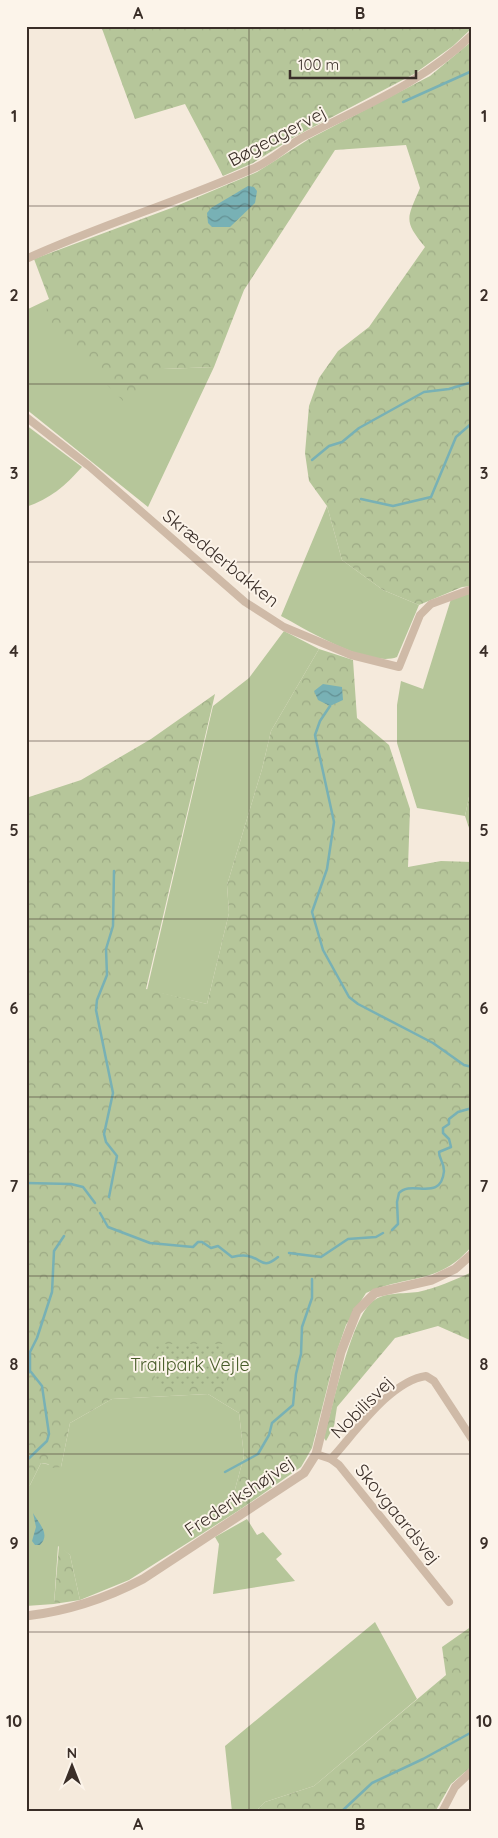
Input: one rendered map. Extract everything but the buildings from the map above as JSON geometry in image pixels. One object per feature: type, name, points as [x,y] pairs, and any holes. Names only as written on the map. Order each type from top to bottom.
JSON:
[{"type":"street","name":"Bøgeagervej","points":[[26,259],[67,240],[255,168],[305,136],[360,110],[420,77],[472,35]]},
{"type":"street","name":"Skrædderbakken","points":[[26,417],[89,466],[245,602],[284,627],[351,655],[399,667],[420,615],[431,604],[472,589]]},
{"type":"street","name":"Frederikshøjvej","points":[[26,1616],[58,1612],[89,1604],[143,1580],[296,1479],[312,1464],[316,1454],[341,1352],[357,1311],[375,1293],[432,1280],[455,1269],[472,1254]]},
{"type":"street","name":"Nobilisvej","points":[[331,1459],[391,1394],[407,1383],[426,1376],[434,1381],[472,1439]]},
{"type":"street","name":"Skovgaardsvej","points":[[316,1454],[331,1459],[339,1465],[449,1602]]},
{"type":"street","points":[[442,1812],[455,1787],[472,1771]]},
{"type":"green space","points":[[101,26],[472,26],[472,28],[453,46],[414,74],[296,136],[253,163],[223,176],[185,104],[135,119]]},
{"type":"green space","points":[[472,41],[472,586],[462,587],[419,605],[383,590],[342,560],[327,506],[309,481],[305,453],[309,406],[319,378],[338,351],[369,327],[425,247],[410,225],[410,213],[420,188],[406,145],[335,150],[244,290],[214,367],[163,369],[130,408],[44,321],[49,299],[34,259],[174,207],[257,172],[309,139],[430,76]]},
{"type":"green space","points":[[49,299],[163,369],[214,367],[148,507],[26,409],[26,310]]},
{"type":"green space","points":[[26,425],[82,467],[57,491],[26,507]]},
{"type":"green space","points":[[327,506],[342,560],[383,590],[419,605],[397,657],[385,659],[355,653],[281,616]]},
{"type":"green space","points":[[472,593],[472,782],[465,816],[417,808],[397,743],[397,705],[401,681],[423,689],[451,599]]},
{"type":"green space","points":[[284,631],[319,649],[271,731],[262,769],[227,885],[229,913],[207,1004],[147,990],[213,706],[249,678]]},
{"type":"green space","points":[[319,649],[353,660],[357,718],[389,745],[410,809],[408,867],[441,861],[472,862],[472,1246],[447,1268],[366,1293],[346,1325],[335,1357],[312,1448],[301,1467],[241,1509],[234,1493],[244,1456],[239,1413],[208,1394],[112,1399],[70,1423],[61,1467],[53,1468],[48,1464],[41,1463],[30,1485],[26,1486],[26,798],[81,780],[151,739],[215,694],[146,989],[207,1004],[229,913],[227,885],[262,769],[271,731]]},
{"type":"green space","points":[[472,782],[472,837],[465,816]]},
{"type":"green space","points":[[472,1272],[472,1341],[438,1326],[395,1338],[337,1407],[334,1426],[326,1441],[324,1438],[343,1365],[357,1325],[365,1310],[373,1301],[383,1296],[418,1292],[445,1284]]},
{"type":"green space","name":"Trailpark Vejle","points":[[155,1344],[224,1344],[225,1385],[155,1385]]},
{"type":"green space","points":[[208,1394],[239,1413],[244,1456],[234,1493],[241,1509],[129,1580],[80,1600],[70,1555],[58,1546],[54,1604],[26,1606],[26,1486],[30,1485],[41,1463],[61,1467],[70,1423],[112,1399]]},
{"type":"green space","points":[[247,1519],[257,1535],[263,1532],[282,1554],[276,1559],[295,1581],[213,1594],[219,1544],[215,1537]]},
{"type":"green space","points":[[59,1545],[70,1555],[80,1600],[54,1604]]},
{"type":"green space","points":[[375,1622],[417,1699],[314,1786],[265,1802],[255,1812],[232,1812],[225,1746]]},
{"type":"green space","points":[[472,1626],[472,1766],[451,1784],[435,1812],[255,1812],[265,1802],[314,1786],[446,1675],[442,1647]]},
{"type":"water","points":[[248,186],[254,187],[257,191],[255,203],[230,227],[212,227],[208,223],[207,213],[211,208]]},
{"type":"water","points":[[323,684],[342,687],[343,700],[330,706],[318,700],[314,691]]},
{"type":"water","points":[[33,1513],[44,1533],[43,1541],[40,1545],[35,1545],[32,1541],[36,1527]]},
{"type":"waterway","points":[[403,102],[472,71]]},
{"type":"waterway","points":[[312,460],[329,446],[342,442],[359,428],[424,392],[449,389],[472,382]]},
{"type":"waterway","points":[[361,499],[393,506],[431,497],[456,437],[472,423]]},
{"type":"waterway","points":[[330,706],[320,721],[315,735],[334,822],[327,869],[312,912],[323,950],[349,997],[358,1004],[433,1043],[464,1065],[472,1067]]},
{"type":"waterway","points":[[109,1197],[117,1156],[106,1142],[104,1134],[113,1093],[96,1010],[97,1000],[107,975],[106,949],[113,926],[114,871]]},
{"type":"waterway","points":[[392,1230],[398,1224],[397,1202],[399,1193],[404,1189],[432,1188],[442,1181],[444,1168],[439,1152],[451,1147],[449,1139],[443,1133],[443,1128],[449,1124],[449,1119],[458,1112],[472,1108]]},
{"type":"waterway","points":[[26,1183],[71,1184],[83,1187],[95,1203]]},
{"type":"waterway","points":[[100,1213],[108,1227],[150,1243],[193,1247],[198,1242],[202,1242],[211,1248],[218,1246],[232,1257],[248,1256],[263,1263],[269,1263],[278,1257]]},
{"type":"waterway","points":[[289,1253],[321,1257],[348,1239],[376,1237],[383,1233]]},
{"type":"waterway","points":[[26,1375],[30,1371],[30,1352],[37,1338],[52,1292],[54,1251],[64,1236]]},
{"type":"waterway","points":[[225,1472],[258,1454],[269,1435],[272,1423],[293,1405],[296,1374],[301,1354],[302,1327],[312,1298],[312,1279]]},
{"type":"waterway","points":[[26,1461],[47,1441],[49,1434],[42,1386],[31,1372]]},
{"type":"waterway","points":[[341,1812],[372,1783],[423,1759],[472,1732]]}]
